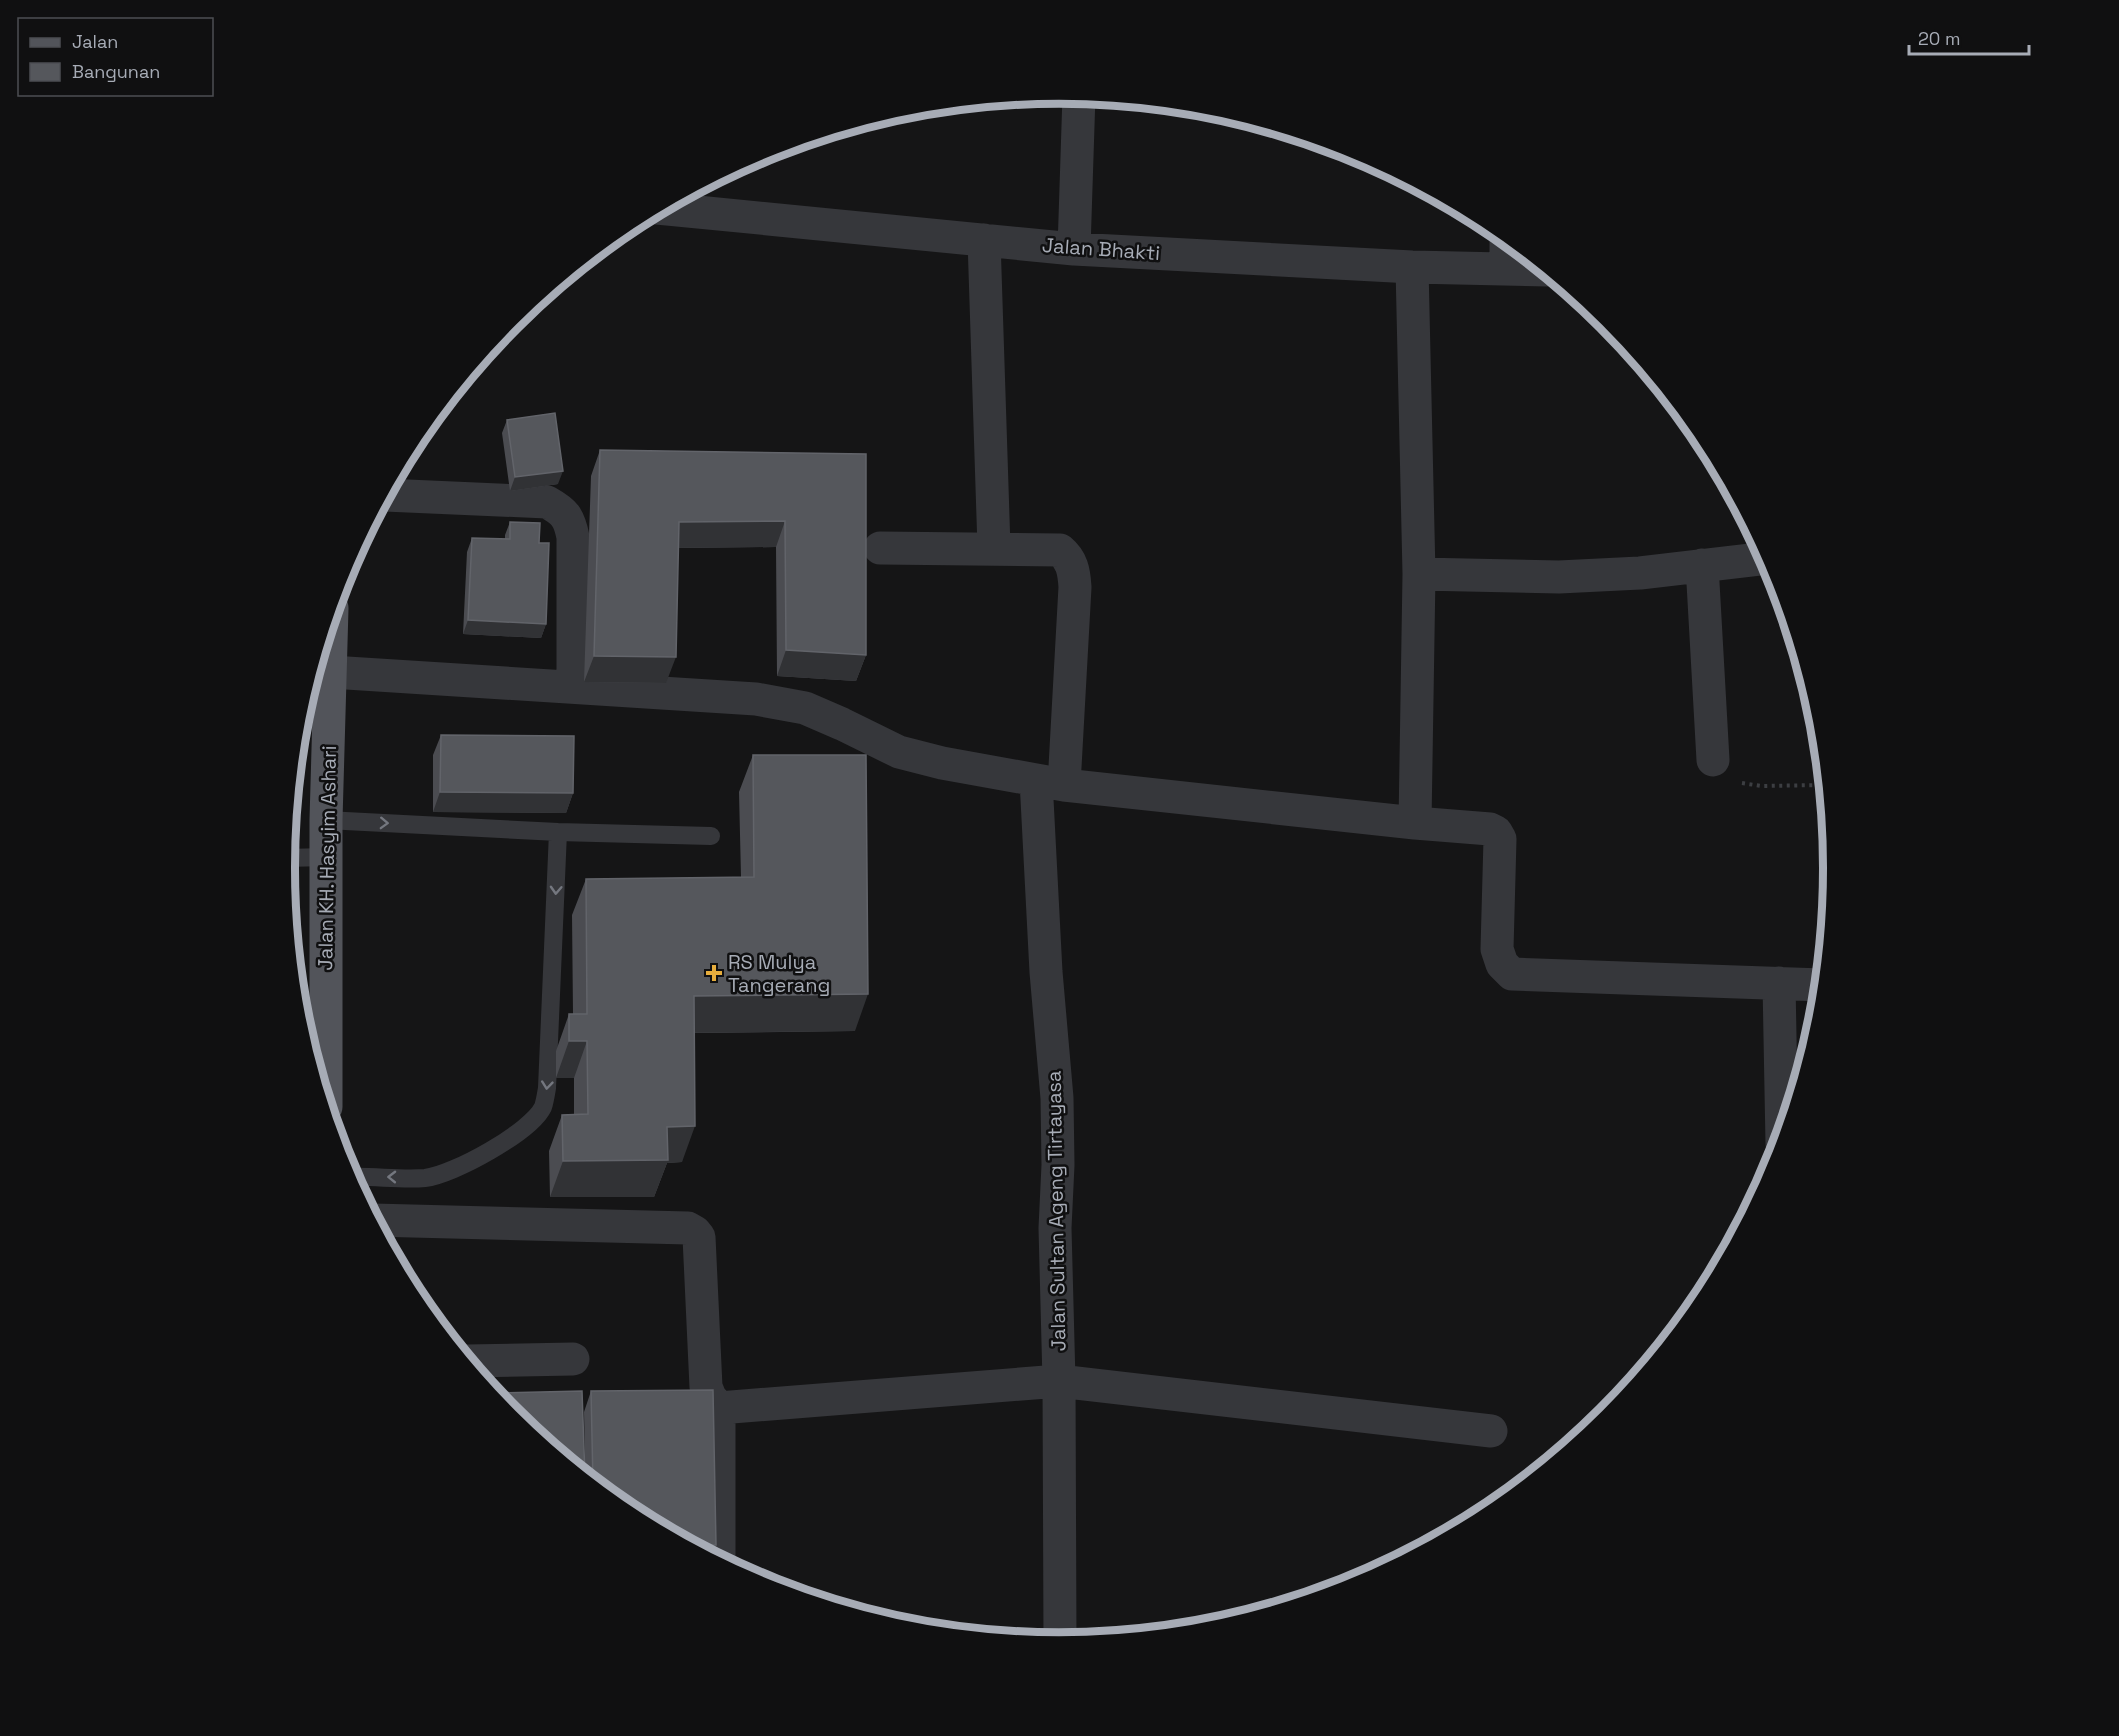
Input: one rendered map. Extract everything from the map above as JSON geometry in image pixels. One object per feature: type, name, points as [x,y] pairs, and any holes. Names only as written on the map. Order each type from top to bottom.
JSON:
[{"type":"main road","name":"Jalan KH. Hasyim Ashari","points":[[326,1082],[326,820],[332,636]]},
{"type":"street","points":[[1074,249],[1079,104]]},
{"type":"street","name":"Jalan Bhakti","points":[[671,210],[1074,249],[1412,267],[1506,253],[1525,261]]},
{"type":"street","points":[[880,548],[994,548],[984,240]]},
{"type":"street","points":[[1412,267],[1419,574],[1415,823]]},
{"type":"street","points":[[392,495],[547,502],[559,509],[570,520],[573,537],[573,686]]},
{"type":"street","name":"Jalan Sultan Ageng Tirtayasa","points":[[994,548],[1060,550],[1069,557],[1074,573],[1050,783],[1046,972],[1057,1098],[1060,1632]]},
{"type":"street","points":[[1419,574],[1558,577],[1640,573],[1759,559]]},
{"type":"street","points":[[1702,565],[1713,760]]},
{"type":"street","points":[[331,672],[756,699],[805,708],[899,752],[942,763],[1050,783],[1415,823],[1490,829],[1496,832],[1500,839],[1497,949],[1502,963],[1512,974],[1814,985]]},
{"type":"street","points":[[1779,983],[1782,1118]]},
{"type":"street","points":[[381,1220],[688,1228],[695,1232],[699,1237],[706,1387],[710,1397],[719,1408],[719,1553]]},
{"type":"street","points":[[476,1361],[573,1359]]},
{"type":"street","points":[[719,1408],[1059,1381],[1491,1431]]},
{"type":"lane","points":[[326,820],[558,832],[711,836]]},
{"type":"lane","points":[[361,1177],[426,1178],[457,1168],[494,1148],[531,1121],[542,1107],[547,1088],[558,832]]},
{"type":"lane","points":[[295,858],[326,857]]},
{"type":"path","points":[[1713,760],[1716,774],[1725,781],[1761,786],[1819,785]]},
{"type":"building","points":[[555,413],[563,471],[515,477],[507,420]]},
{"type":"building","points":[[600,450],[866,454],[866,655],[786,650],[785,521],[679,522],[676,657],[594,656]]},
{"type":"building","points":[[510,522],[540,523],[539,543],[549,543],[546,624],[468,620],[472,538],[510,539]]},
{"type":"building","points":[[441,735],[574,736],[573,793],[440,792]]},
{"type":"building","name":"RS Mulya Tangerang","points":[[753,755],[866,755],[868,994],[694,996],[695,1126],[667,1127],[668,1160],[563,1161],[562,1115],[588,1114],[587,1041],[569,1041],[569,1014],[587,1014],[586,879],[754,877]]},
{"type":"building","points":[[713,1390],[716,1545],[704,1545],[677,1530],[593,1474],[591,1391]]},
{"type":"building","points":[[582,1391],[585,1467],[555,1443],[504,1393]]},
{"type":"place","name":"RS Mulya Tangerang","points":[[714,973]]}]
